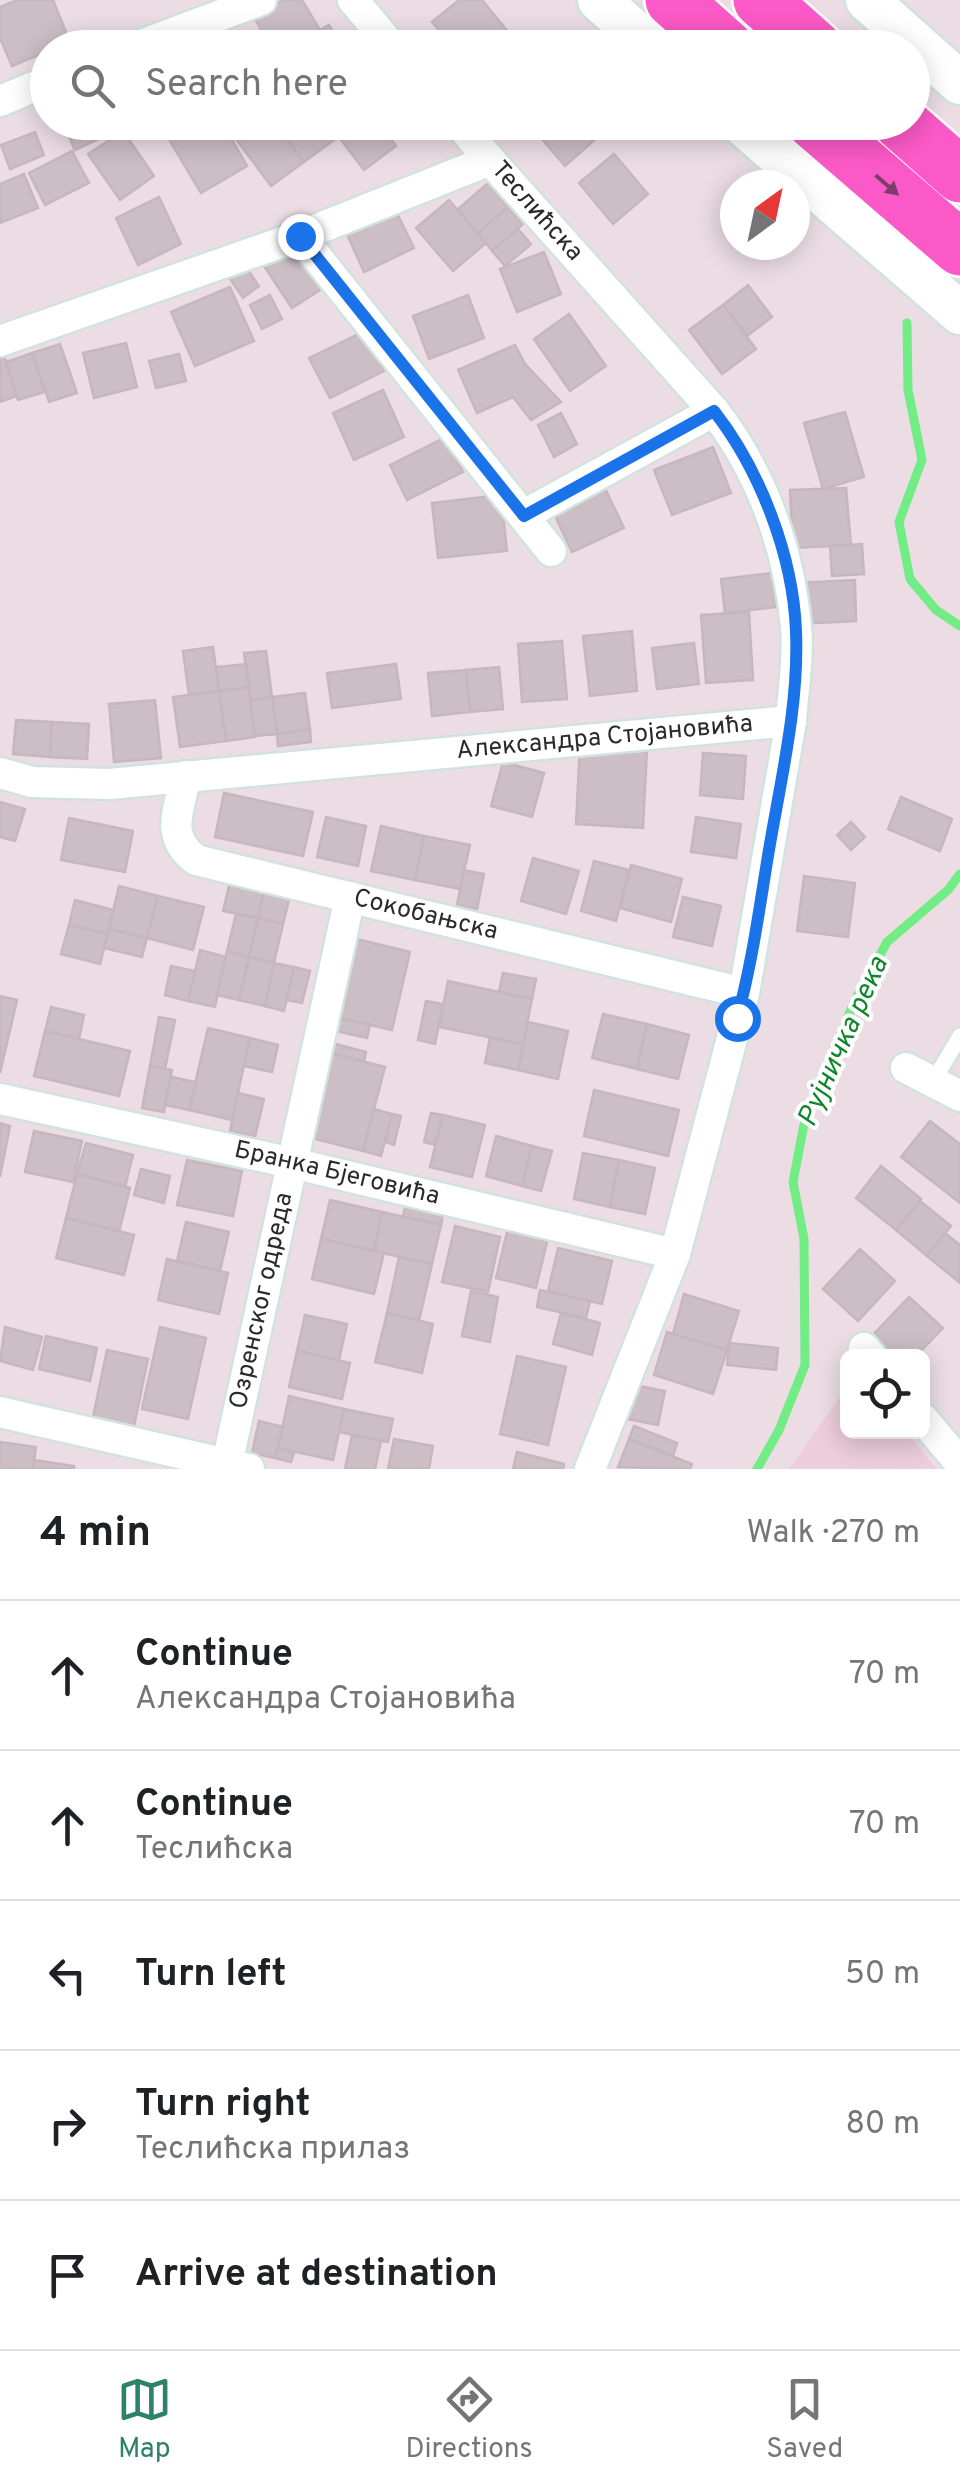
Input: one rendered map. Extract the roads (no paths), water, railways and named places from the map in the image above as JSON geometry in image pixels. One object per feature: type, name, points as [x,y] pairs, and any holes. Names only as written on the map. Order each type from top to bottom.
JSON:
[{"type":"highway","points":[[673,0],[707,30]]},
{"type":"highway","points":[[761,0],[795,30]]},
{"type":"highway","points":[[835,140],[960,248]]},
{"type":"highway","points":[[920,140],[960,175]]},
{"type":"main road","points":[[598,0],[633,30]]},
{"type":"main road","points":[[868,0],[902,30]]},
{"type":"main road","points":[[930,55],[960,82]]},
{"type":"main road","points":[[761,140],[960,313]]},
{"type":"street","points":[[181,30],[261,0]]},
{"type":"street","points":[[353,0],[379,30]]},
{"type":"street","points":[[0,100],[30,88]]},
{"type":"street","points":[[473,140],[490,160]]},
{"type":"street","name":"Теслићска","points":[[0,341],[300,236],[490,160],[714,411],[756,475],[785,566],[796,631],[791,720]]},
{"type":"street","points":[[300,236],[550,550]]},
{"type":"street","points":[[524,516],[714,411]]},
{"type":"street","name":"Александра Стојановића","points":[[0,773],[32,782],[109,784],[791,720],[744,992],[674,1254],[590,1469]]},
{"type":"street","name":"Сокобањска","points":[[186,776],[175,830],[181,849],[196,860],[744,992]]},
{"type":"street","name":"Озренског одреда","points":[[234,1467],[292,1163],[350,897]]},
{"type":"street","name":"Бранка Бјеговића","points":[[0,1099],[292,1163],[674,1254]]},
{"type":"street","points":[[0,1412],[234,1467]]},
{"type":"street","points":[[930,1427],[960,1463]]},
{"type":"lane","points":[[933,1081],[960,1036]]},
{"type":"waterway","name":"Рујничка река","points":[[907,323],[908,390],[922,460],[899,522],[910,579],[936,610],[960,626]]},
{"type":"waterway","name":"Рујничка река","points":[[757,1469],[779,1430],[805,1365],[804,1239],[793,1182],[805,1119],[855,1000],[887,942],[948,890],[960,874]]}]
